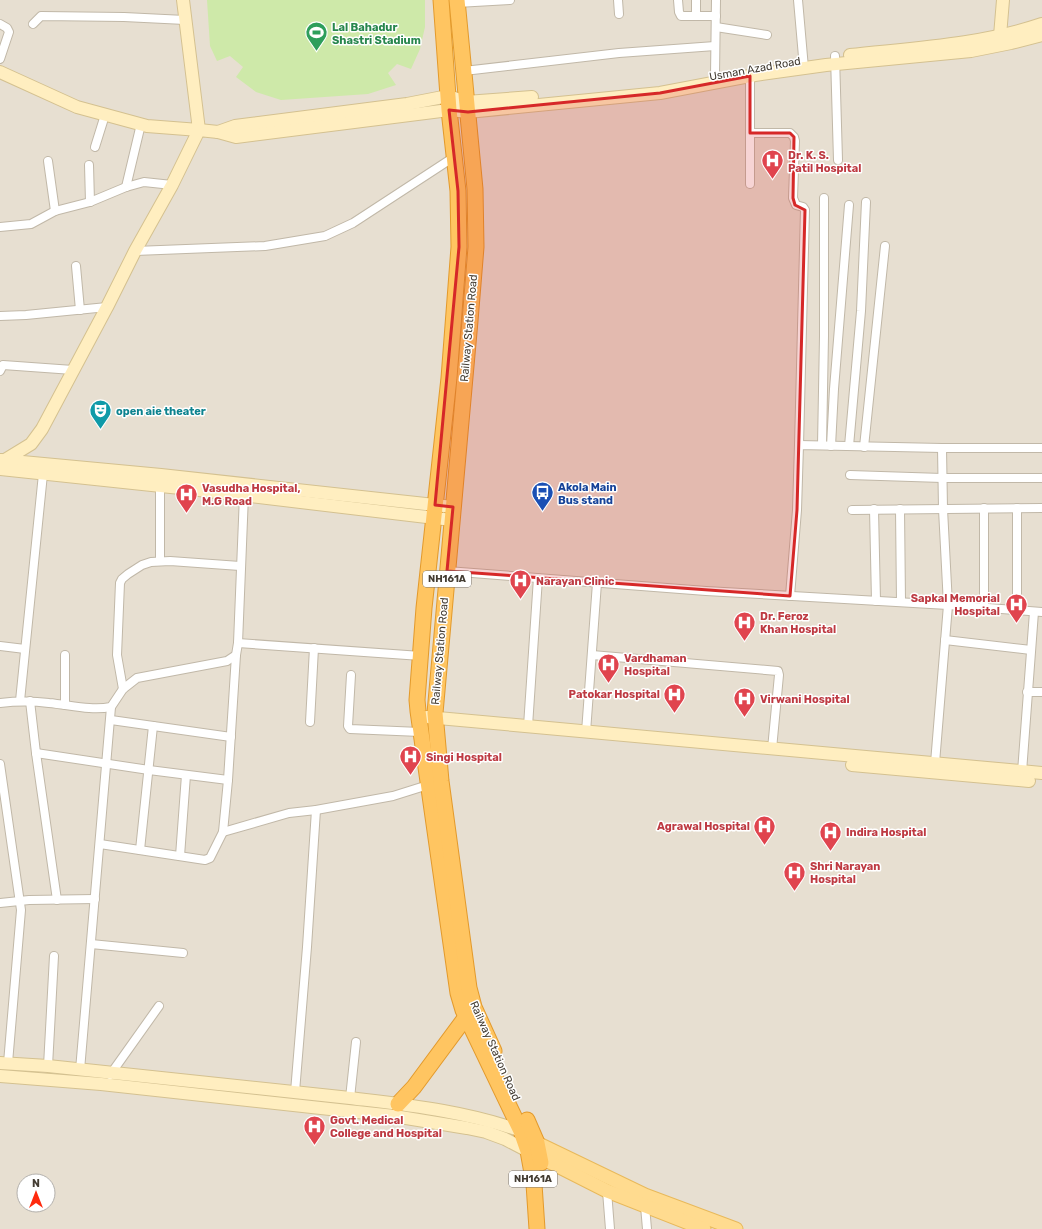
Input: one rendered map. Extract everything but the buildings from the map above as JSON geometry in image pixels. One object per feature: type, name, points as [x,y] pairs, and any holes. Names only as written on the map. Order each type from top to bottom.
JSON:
[{"type":"highway","name":"Railway Station Road","points":[[441,0],[458,191],[459,247],[448,385],[424,608],[417,700],[419,724],[458,993],[470,1012],[524,1112],[535,1150]]},
{"type":"highway","name":"Railway Station Road","points":[[457,2],[475,189],[476,247],[447,571],[436,722],[441,781],[469,988],[470,1012],[521,1130]]},
{"type":"highway","points":[[398,1104],[414,1087],[470,1012]]},
{"type":"highway","name":"NH161A","points":[[521,1130],[535,1150],[544,1184],[548,1229]]},
{"type":"highway","name":"NH161A","points":[[535,1150],[534,1184],[537,1229]]},
{"type":"main road","points":[[1,463],[31,444],[42,429],[135,251],[172,185],[199,130],[185,20],[184,0]]},
{"type":"main road","points":[[1000,36],[1003,0]]},
{"type":"main road","name":"Usman Azad Road","points":[[467,107],[550,96],[650,87],[715,76],[951,44],[1000,36],[1042,24]]},
{"type":"main road","name":"Usman Azad Road","points":[[836,60],[971,51],[1042,35]]},
{"type":"main road","name":"Usman Azad Road","points":[[467,107],[660,93],[750,76],[803,64]]},
{"type":"main road","points":[[0,72],[77,107],[105,115],[148,126],[218,132],[236,137],[348,117],[449,103],[467,107]]},
{"type":"main road","points":[[31,444],[41,469]]},
{"type":"main road","points":[[1,463],[41,469],[160,480],[453,514]]},
{"type":"main road","points":[[160,480],[244,495],[434,512]]},
{"type":"main road","points":[[419,724],[436,722],[528,726],[1042,773]]},
{"type":"main road","points":[[436,722],[1042,782]]},
{"type":"main road","points":[[4,1063],[48,1066],[398,1104],[484,1119],[521,1130]]},
{"type":"main road","points":[[0,1076],[104,1084],[364,1112],[486,1132],[535,1150],[645,1195],[736,1229]]},
{"type":"main road","points":[[535,1150],[607,1191],[645,1206],[688,1226],[704,1229]]},
{"type":"street","points":[[457,2],[510,0]]},
{"type":"street","points":[[618,0],[619,14]]},
{"type":"street","points":[[678,0],[680,15],[716,16]]},
{"type":"street","points":[[696,0],[696,16]]},
{"type":"street","points":[[715,76],[716,0]]},
{"type":"street","points":[[798,0],[803,64]]},
{"type":"street","points":[[33,24],[41,16],[124,17],[185,20]]},
{"type":"street","points":[[0,24],[8,28],[9,32],[0,59]]},
{"type":"street","points":[[716,27],[767,35]]},
{"type":"street","points":[[464,71],[619,53],[716,46]]},
{"type":"street","points":[[836,60],[838,160]]},
{"type":"street","points":[[750,76],[750,184]]},
{"type":"street","points":[[95,147],[105,115]]},
{"type":"street","points":[[126,187],[140,124]]},
{"type":"street","points":[[750,134],[790,133],[794,137],[793,198],[796,205],[803,207],[805,210],[798,510],[790,596]]},
{"type":"street","points":[[135,251],[265,246],[325,236],[354,223],[454,157]]},
{"type":"street","points":[[48,161],[55,211]]},
{"type":"street","points":[[89,165],[90,202]]},
{"type":"street","points":[[0,227],[31,224],[55,211],[90,202],[126,187],[144,182],[172,185]]},
{"type":"street","points":[[822,445],[824,198]]},
{"type":"street","points":[[849,446],[861,311],[866,202]]},
{"type":"street","points":[[831,446],[834,389],[849,205]]},
{"type":"street","points":[[864,447],[885,246]]},
{"type":"street","points":[[76,266],[80,310]]},
{"type":"street","points":[[0,316],[107,307]]},
{"type":"street","points":[[0,371],[3,365],[73,370]]},
{"type":"street","points":[[799,445],[942,448],[1042,448]]},
{"type":"street","points":[[935,763],[948,604],[943,509],[942,448]]},
{"type":"street","points":[[20,701],[41,469]]},
{"type":"street","points":[[850,475],[942,478],[1042,478]]},
{"type":"street","points":[[160,480],[160,561]]},
{"type":"street","points":[[100,844],[206,860],[212,856],[224,832],[238,643],[244,495]]},
{"type":"street","points":[[984,508],[984,608]]},
{"type":"street","points":[[1016,508],[1017,610]]},
{"type":"street","points":[[852,510],[1042,508]]},
{"type":"street","points":[[874,509],[876,600]]},
{"type":"street","points":[[900,509],[901,602]]},
{"type":"street","points":[[123,689],[117,655],[120,583],[128,574],[142,565],[160,561],[240,566]]},
{"type":"street","points":[[447,571],[706,591],[948,604],[1038,612],[1031,650],[1022,772]]},
{"type":"street","points":[[528,726],[538,578]]},
{"type":"street","points":[[586,732],[597,583]]},
{"type":"street","points":[[945,640],[1031,650]]},
{"type":"street","points":[[238,643],[421,656]]},
{"type":"street","points":[[0,646],[25,649]]},
{"type":"street","points":[[310,722],[314,648]]},
{"type":"street","points":[[65,655],[65,705]]},
{"type":"street","points":[[80,1070],[111,707],[123,689],[137,678],[227,661],[236,655]]},
{"type":"street","points":[[592,655],[778,671],[779,675],[772,749]]},
{"type":"street","points":[[351,675],[348,726],[350,729],[419,724]]},
{"type":"street","points":[[1027,692],[1042,692]]},
{"type":"street","points":[[0,703],[30,701],[102,709],[111,707]]},
{"type":"street","points":[[30,701],[57,900]]},
{"type":"street","points":[[111,720],[231,737]]},
{"type":"street","points":[[140,850],[153,726]]},
{"type":"street","points":[[36,753],[228,780]]},
{"type":"street","points":[[0,764],[20,901],[21,920],[4,1063]]},
{"type":"street","points":[[180,856],[186,775]]},
{"type":"street","points":[[224,832],[289,813],[316,810],[393,796],[428,785]]},
{"type":"street","points":[[295,1092],[316,810]]},
{"type":"street","points":[[0,903],[95,899]]},
{"type":"street","points":[[91,944],[183,953]]},
{"type":"street","points":[[48,1066],[54,956]]},
{"type":"street","points":[[104,1084],[110,1073],[159,1006]]},
{"type":"street","points":[[350,1098],[356,1042]]},
{"type":"street","points":[[607,1191],[610,1229]]},
{"type":"street","points":[[645,1206],[647,1229]]},
{"type":"highlighted area","points":[[750,76],[750,133],[790,133],[794,137],[793,198],[795,205],[805,210],[797,510],[790,596],[447,571],[453,507],[435,505],[459,247],[458,191],[449,110],[468,112],[660,93]]},
{"type":"shaded area","points":[[0,0],[1042,0],[1042,1229],[0,1229]]},
{"type":"green space","name":"Lal Bahadur Shastri Stadium","points":[[207,0],[425,0],[425,27],[420,49],[411,69],[397,64],[388,73],[396,85],[368,94],[281,100],[256,92],[236,77],[243,67],[230,56],[217,61],[210,46]]},
{"type":"place","name":"Lal Bahadur Shastri Stadium","points":[[316,52]]},
{"type":"place","name":"Dr. K. S. Patil Hospital","points":[[772,180]]},
{"type":"place","name":"open aie theater","points":[[100,430]]},
{"type":"place","name":"Akola Main Bus stand","points":[[542,512]]},
{"type":"place","name":"Vasudha Hospital, M.G Road","points":[[186,514]]},
{"type":"place","name":"Narayan Clinic","points":[[520,600]]},
{"type":"place","name":"Sapkal Memorial Hospital","points":[[1016,624]]},
{"type":"place","name":"Dr. Feroz Khan Hospital","points":[[745,642]]},
{"type":"place","name":"Vardhaman Hospital","points":[[608,684]]},
{"type":"place","name":"Patokar Hospital","points":[[675,714]]},
{"type":"place","name":"Virwani Hospital","points":[[744,718]]},
{"type":"place","name":"Singi Hospital","points":[[410,776]]},
{"type":"place","name":"Agrawal Hospital","points":[[765,846]]},
{"type":"place","name":"Indira Hospital","points":[[831,852]]},
{"type":"place","name":"Shri Narayan Hospital","points":[[794,892]]},
{"type":"place","name":"Govt. Medical College and Hospital","points":[[315,1146]]}]
